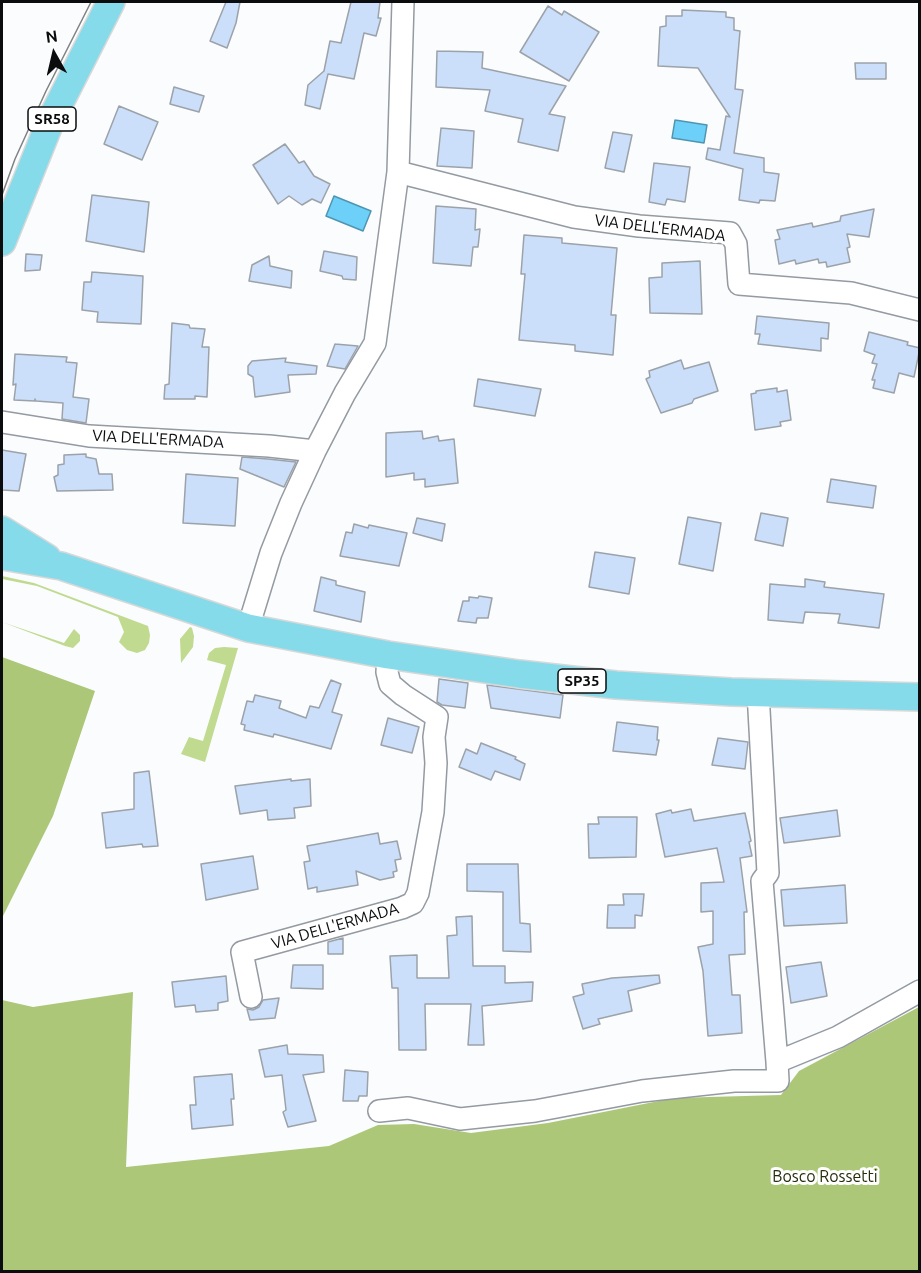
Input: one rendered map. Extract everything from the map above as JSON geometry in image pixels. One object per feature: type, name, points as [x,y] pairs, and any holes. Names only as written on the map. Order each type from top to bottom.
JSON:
[{"type":"main road","name":"SR58","points":[[2,242],[51,120],[111,2]]},
{"type":"main road","name":"SP35","points":[[2,530],[61,566]]},
{"type":"main road","name":"SP35","points":[[2,556],[61,566],[248,628],[388,655],[616,685],[920,697]]},
{"type":"street","points":[[248,628],[271,553],[315,451],[345,393],[375,343],[398,172],[403,2]]},
{"type":"street","name":"VIA DELL'ERMADA","points":[[398,172],[574,218],[730,233],[736,244],[739,284],[851,293],[920,310]]},
{"type":"street","name":"VIA DELL'ERMADA","points":[[2,422],[89,436],[269,446],[315,451]]},
{"type":"street","name":"VIA DELL'ERMADA","points":[[250,997],[243,952],[402,908],[412,903],[418,893],[433,812],[436,764],[434,737],[437,717],[390,684],[387,672],[388,655]]},
{"type":"street","points":[[379,1111],[408,1108],[460,1119],[535,1112],[642,1091],[734,1081],[778,1081],[762,881],[768,873],[758,692]]},
{"type":"street","points":[[777,1062],[838,1037],[920,991]]},
{"type":"green space","points":[[2,576],[34,583],[148,626],[149,643],[145,650],[137,653],[127,650],[119,642],[124,632],[118,617],[37,586],[2,579]]},
{"type":"green space","points":[[2,622],[64,643],[74,629],[80,635],[80,641],[73,648]]},
{"type":"green space","points":[[190,627],[194,636],[193,647],[181,663],[180,639]]},
{"type":"green space","points":[[215,648],[238,648],[205,762],[181,754],[189,737],[203,741],[226,665],[207,660],[209,653]]},
{"type":"green space","points":[[2,657],[95,691],[53,816],[2,918]]},
{"type":"green space","name":"Bosco Rossetti","points":[[133,992],[126,1167],[329,1146],[378,1125],[414,1124],[471,1133],[548,1123],[674,1098],[781,1095],[799,1071],[919,1007],[919,1271],[2,1271],[2,1000],[33,1007]]},
{"type":"water","points":[[675,120],[707,125],[704,143],[672,138]]},
{"type":"water","points":[[334,196],[371,211],[363,231],[326,216]]},
{"type":"building","points":[[226,2],[240,2],[236,23],[227,48],[210,41]]},
{"type":"building","points":[[351,2],[380,2],[378,18],[381,18],[376,36],[364,33],[354,79],[328,74],[320,109],[305,105],[308,85],[324,71],[330,41],[341,43]]},
{"type":"building","points":[[548,6],[562,15],[564,11],[599,32],[569,81],[520,52]]},
{"type":"building","points":[[682,10],[726,12],[726,17],[734,18],[734,30],[740,31],[735,89],[743,90],[734,153],[764,158],[764,172],[779,174],[775,201],[760,200],[759,203],[739,200],[743,169],[706,159],[708,148],[720,150],[726,116],[730,117],[698,68],[658,66],[660,27],[666,26],[666,16],[682,16]]},
{"type":"building","points":[[437,51],[483,52],[482,68],[566,86],[549,114],[565,117],[558,151],[518,142],[523,119],[485,111],[490,90],[436,87]]},
{"type":"building","points":[[855,63],[886,63],[886,79],[856,79]]},
{"type":"building","points":[[174,87],[204,96],[199,112],[170,104]]},
{"type":"building","points":[[119,106],[158,122],[142,160],[104,144]]},
{"type":"building","points":[[441,128],[474,131],[472,168],[437,166]]},
{"type":"building","points":[[613,132],[632,135],[624,172],[605,168]]},
{"type":"building","points":[[285,144],[299,163],[304,161],[314,176],[330,184],[321,203],[312,199],[302,205],[289,196],[278,204],[253,165]]},
{"type":"building","points":[[654,163],[690,167],[685,202],[667,199],[665,205],[649,202]]},
{"type":"building","points":[[92,195],[149,202],[144,252],[86,241]]},
{"type":"building","points":[[436,206],[476,209],[475,230],[480,229],[478,247],[473,247],[471,266],[433,263]]},
{"type":"building","points":[[874,209],[869,237],[847,234],[850,262],[827,267],[826,262],[819,263],[818,259],[796,264],[795,260],[779,264],[775,240],[780,239],[777,230],[812,223],[813,227],[840,221],[841,216]]},
{"type":"building","points":[[524,235],[562,238],[562,243],[617,248],[611,315],[616,315],[613,355],[575,351],[575,345],[519,340],[525,274],[521,274]]},
{"type":"building","points":[[324,251],[357,257],[356,280],[343,279],[342,276],[320,271]]},
{"type":"building","points":[[26,254],[42,255],[40,270],[25,271]]},
{"type":"building","points":[[269,256],[270,266],[292,271],[291,288],[249,281],[252,265]]},
{"type":"building","points":[[700,261],[702,314],[650,313],[649,278],[662,277],[662,263]]},
{"type":"building","points":[[92,272],[143,276],[141,324],[97,322],[98,312],[82,310],[84,282],[91,282]]},
{"type":"building","points":[[757,316],[829,323],[828,339],[821,338],[821,351],[758,344],[760,334],[755,334]]},
{"type":"building","points":[[172,323],[205,329],[202,347],[209,347],[207,397],[164,399],[165,385],[169,384]]},
{"type":"building","points":[[869,332],[908,342],[907,345],[920,348],[914,377],[899,373],[894,393],[873,388],[875,380],[872,380],[877,364],[872,363],[875,355],[864,351]]},
{"type":"building","points":[[335,344],[358,346],[345,369],[327,366]]},
{"type":"building","points":[[15,354],[67,357],[66,362],[77,363],[73,397],[89,399],[86,423],[62,419],[63,403],[36,401],[35,399],[35,401],[14,400]]},
{"type":"building","points":[[286,358],[285,362],[317,366],[316,374],[288,375],[290,392],[255,397],[253,377],[248,374],[248,366],[252,361]]},
{"type":"building","points":[[681,360],[684,369],[709,362],[718,391],[694,399],[692,403],[661,413],[646,379],[650,377],[649,371]]},
{"type":"building","points":[[478,379],[541,389],[535,416],[474,406]]},
{"type":"building","points":[[777,388],[777,392],[787,390],[791,420],[780,422],[781,426],[755,430],[751,394]]},
{"type":"building","points":[[422,431],[423,439],[438,436],[439,441],[454,439],[458,483],[425,487],[425,479],[414,480],[414,473],[386,477],[386,433]]},
{"type":"building","points":[[2,450],[26,454],[19,491],[2,490]]},
{"type":"building","points":[[86,454],[86,457],[96,459],[99,474],[112,474],[113,490],[57,491],[54,477],[58,475],[58,465],[64,464],[64,455]]},
{"type":"building","points":[[242,457],[296,462],[284,487],[240,469]]},
{"type":"building","points":[[186,474],[238,478],[235,526],[183,523]]},
{"type":"building","points":[[831,479],[876,486],[873,508],[827,502]]},
{"type":"building","points":[[761,513],[788,518],[783,546],[755,540]]},
{"type":"building","points":[[688,517],[721,523],[713,571],[679,564]]},
{"type":"building","points":[[417,518],[445,524],[442,541],[413,533]]},
{"type":"building","points":[[354,524],[407,533],[399,566],[340,556],[346,532],[352,533]]},
{"type":"building","points":[[595,552],[635,558],[629,594],[589,587]]},
{"type":"building","points":[[321,577],[336,581],[336,585],[365,592],[361,622],[314,611]]},
{"type":"building","points":[[805,579],[825,582],[824,587],[884,594],[879,628],[838,623],[840,614],[805,612],[803,623],[768,620],[770,584],[805,587]]},
{"type":"building","points":[[479,596],[492,598],[488,618],[477,618],[476,623],[458,621],[463,601],[469,601],[469,597],[478,598]]},
{"type":"building","points":[[439,679],[468,683],[465,708],[442,705],[437,702]]},
{"type":"building","points":[[331,680],[341,684],[332,712],[342,715],[331,749],[274,734],[273,737],[244,730],[245,725],[241,724],[247,701],[253,702],[255,695],[281,701],[279,708],[306,718],[310,706],[319,708]]},
{"type":"building","points":[[487,685],[563,695],[560,718],[491,708]]},
{"type":"building","points":[[388,718],[419,727],[412,753],[381,745]]},
{"type":"building","points":[[617,722],[658,727],[657,740],[659,740],[656,755],[613,751]]},
{"type":"building","points":[[718,738],[748,742],[745,769],[712,765]]},
{"type":"building","points":[[481,743],[516,757],[515,759],[525,764],[520,780],[495,771],[491,780],[459,767],[466,749],[477,754]]},
{"type":"building","points":[[149,771],[158,846],[143,847],[142,844],[106,848],[102,813],[134,809],[134,773]]},
{"type":"building","points":[[291,779],[291,781],[310,779],[311,806],[294,808],[295,818],[268,820],[267,810],[240,814],[235,786]]},
{"type":"building","points":[[691,809],[694,821],[745,813],[752,856],[740,858],[747,912],[744,912],[745,954],[729,955],[732,995],[740,995],[742,1033],[708,1036],[703,971],[698,947],[713,944],[713,911],[701,912],[701,883],[724,882],[717,848],[665,857],[656,814],[671,810],[672,813]]},
{"type":"building","points":[[837,810],[840,836],[784,843],[780,818]]},
{"type":"building","points":[[598,817],[637,817],[636,857],[589,858],[588,824],[599,824]]},
{"type":"building","points":[[378,833],[380,844],[397,841],[401,859],[395,860],[397,871],[393,872],[394,877],[380,880],[356,871],[358,885],[317,892],[317,887],[308,889],[304,862],[310,861],[307,846]]},
{"type":"building","points":[[253,856],[258,889],[206,900],[201,864]]},
{"type":"building","points":[[467,864],[518,864],[520,923],[530,924],[531,952],[503,951],[503,892],[467,891]]},
{"type":"building","points":[[845,885],[847,923],[784,926],[781,890]]},
{"type":"building","points":[[623,894],[644,894],[642,916],[635,915],[635,928],[607,928],[608,905],[624,905]]},
{"type":"building","points":[[472,916],[473,966],[505,966],[505,983],[533,982],[532,1001],[482,1006],[484,1045],[468,1045],[471,1004],[425,1004],[426,1050],[399,1050],[398,988],[392,988],[390,956],[417,955],[417,978],[449,978],[447,936],[457,935],[456,917]]},
{"type":"building","points":[[343,938],[343,954],[328,954],[328,942]]},
{"type":"building","points":[[821,962],[827,996],[791,1003],[786,967]]},
{"type":"building","points":[[293,965],[323,965],[323,989],[291,988]]},
{"type":"building","points":[[659,975],[660,983],[628,991],[632,1011],[598,1019],[600,1024],[583,1029],[573,997],[584,994],[582,984],[612,978]]},
{"type":"building","points":[[226,976],[228,1001],[218,1003],[218,1010],[196,1012],[195,1005],[175,1007],[172,982]]},
{"type":"building","points":[[279,998],[275,1018],[250,1020],[247,1009],[253,1010],[259,1007],[263,1000]]},
{"type":"building","points":[[287,1045],[288,1054],[323,1055],[324,1072],[303,1075],[316,1121],[288,1127],[283,1112],[286,1110],[282,1075],[265,1077],[259,1050]]},
{"type":"building","points":[[345,1070],[368,1072],[367,1096],[359,1096],[358,1101],[343,1101]]},
{"type":"building","points":[[232,1074],[233,1125],[192,1129],[190,1105],[196,1105],[194,1077]]},
{"type":"tram line","points":[[2,195],[15,159],[46,91],[91,2]]}]
